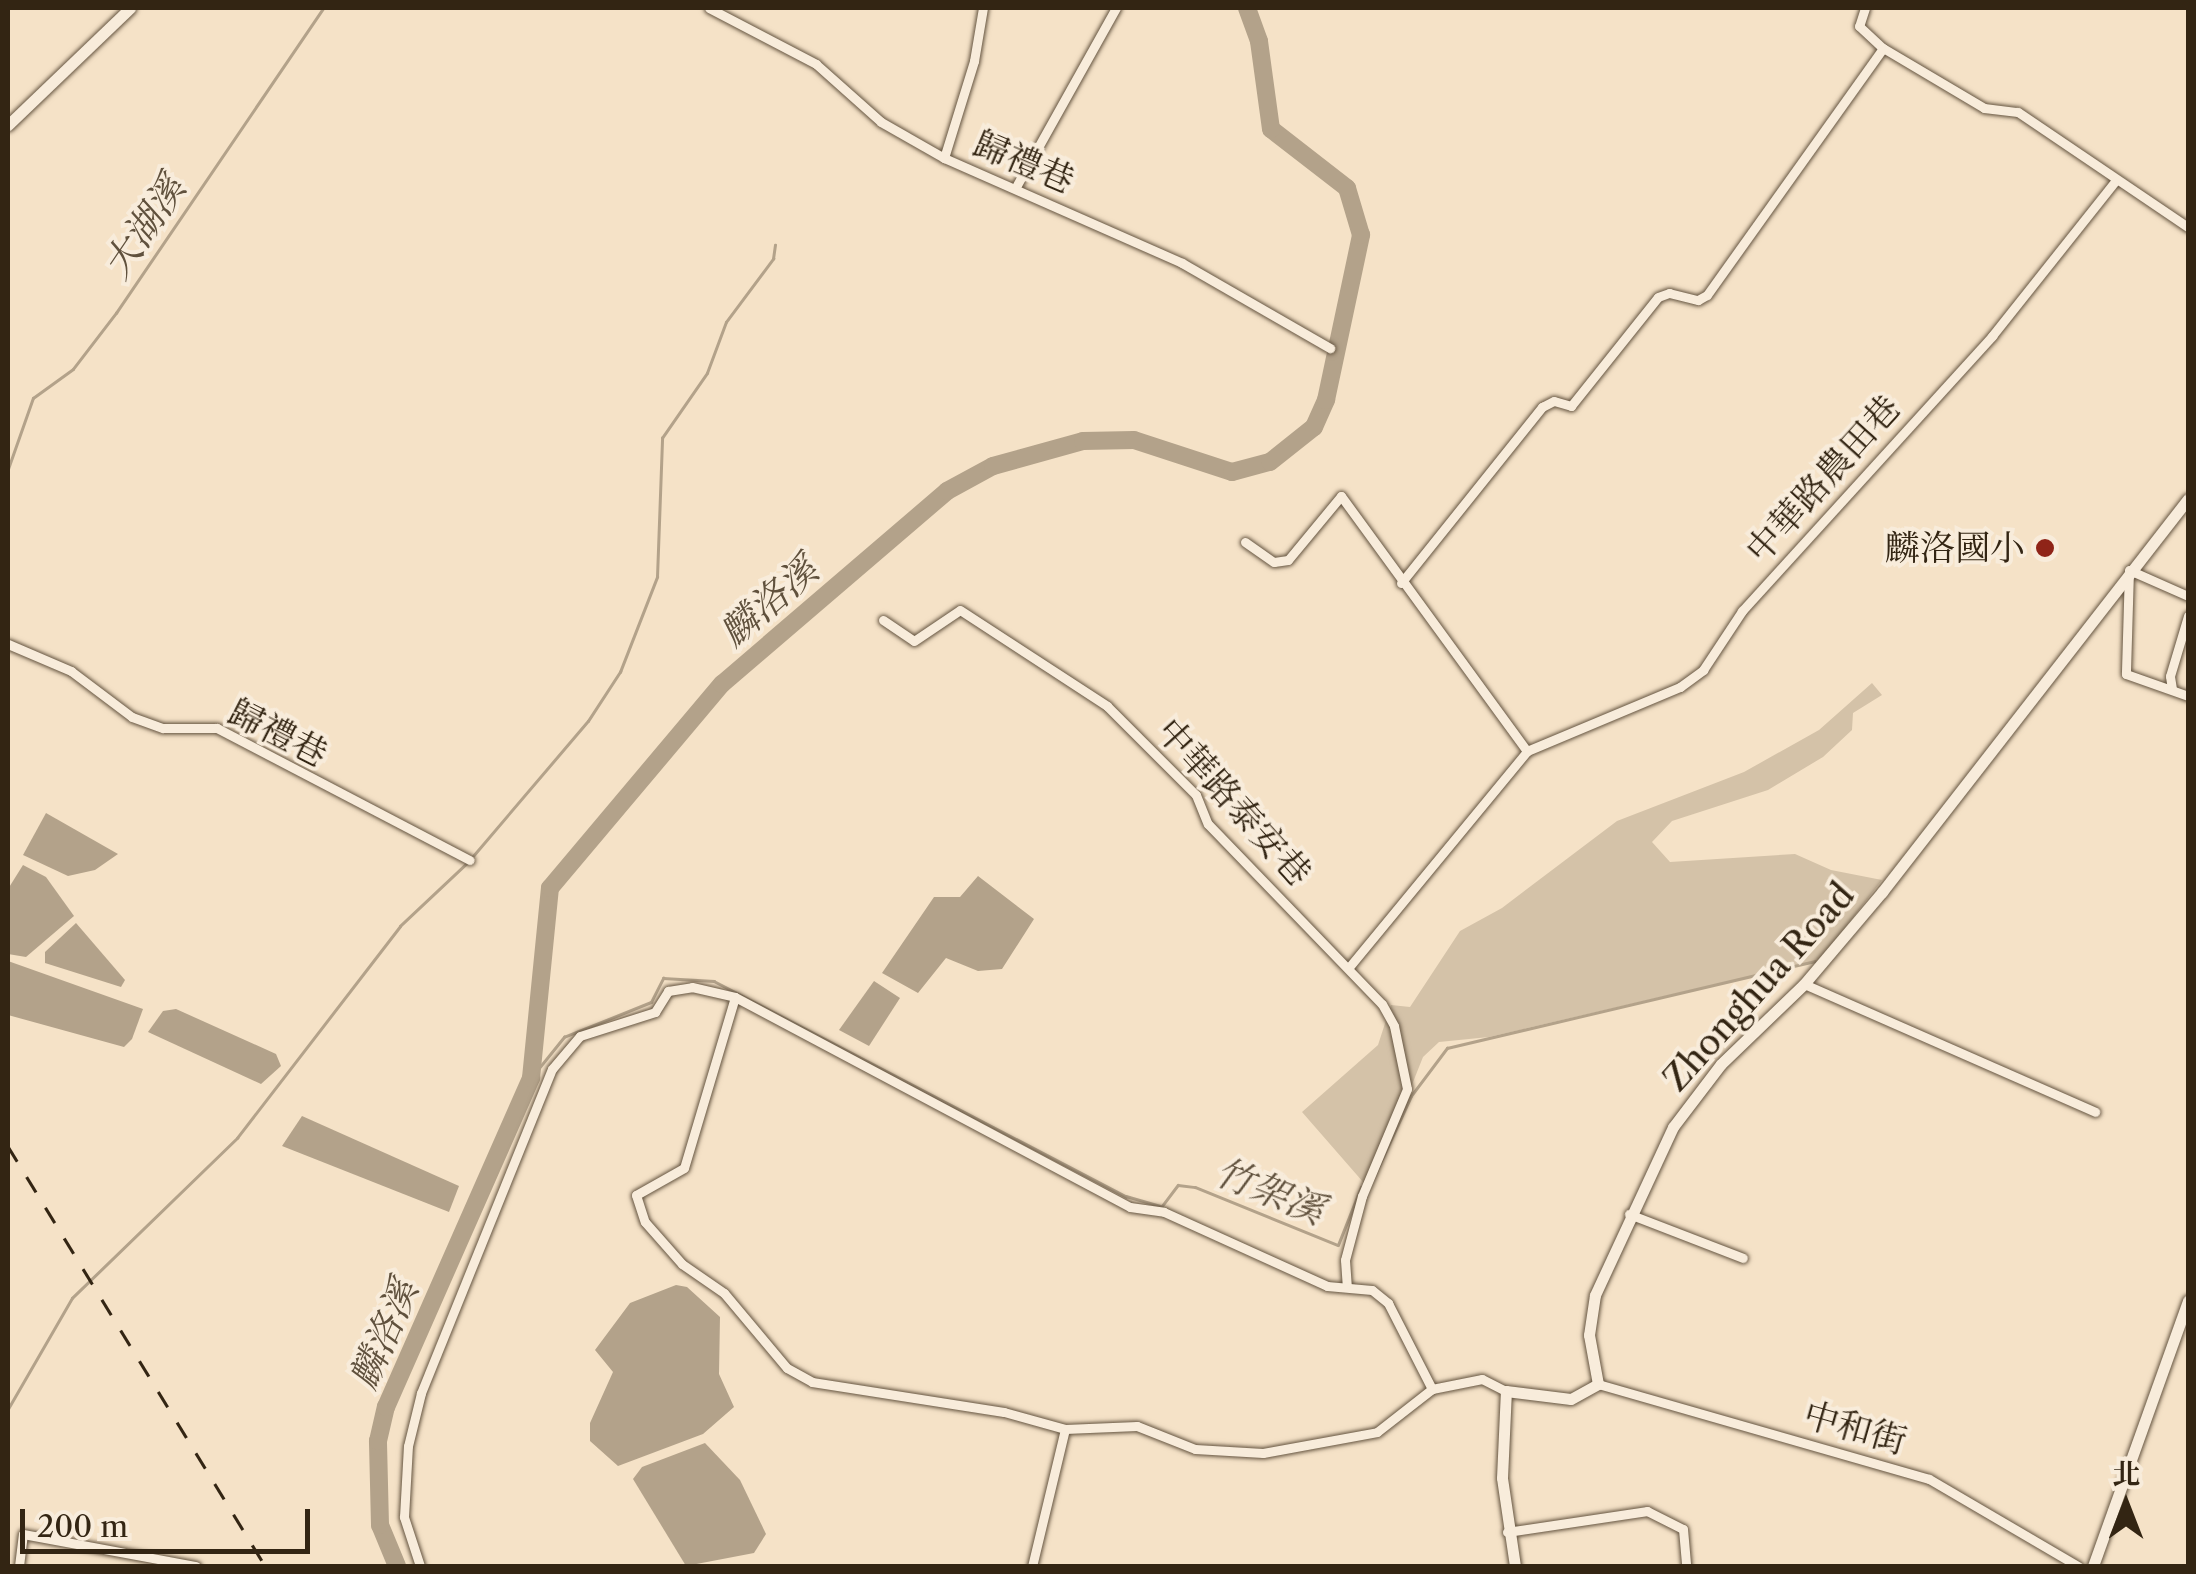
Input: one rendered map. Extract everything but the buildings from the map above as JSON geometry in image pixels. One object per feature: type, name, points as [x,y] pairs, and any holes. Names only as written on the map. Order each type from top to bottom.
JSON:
[{"type":"street","points":[[8,125],[130,8]]},
{"type":"street","name":"歸禮巷","points":[[709,8],[816,64],[881,122],[944,158],[1017,186],[1182,263],[1330,348]]},
{"type":"street","points":[[944,158],[974,61],[983,8]]},
{"type":"street","points":[[1017,186],[1116,8]]},
{"type":"street","points":[[1865,8],[1860,26],[1884,48],[1984,108],[2018,112],[2188,227]]},
{"type":"street","points":[[1401,583],[1542,407],[1571,406],[1658,297],[1707,295],[1884,48]]},
{"type":"street","name":"中華路農田巷","points":[[1350,966],[1527,751],[1680,687],[1703,670],[1742,611],[1992,336],[2116,180]]},
{"type":"street","points":[[1245,542],[1274,562],[1288,560],[1341,496],[1527,751]]},
{"type":"street","name":"Zhonghua Road","points":[[1598,1384],[1591,1312],[1651,1164],[1697,1092],[1804,984],[2188,499]]},
{"type":"street","points":[[2188,596],[2129,570],[2126,674],[2188,696]]},
{"type":"street","name":"中華路泰安巷","points":[[883,620],[914,641],[960,610],[1108,706],[1196,796],[1208,824],[1350,966],[1394,1026],[1407,1082],[1366,1187],[1345,1260],[1347,1286]]},
{"type":"street","points":[[2172,689],[2170,676],[2188,616]]},
{"type":"street","name":"歸禮巷","points":[[8,644],[71,671],[132,718],[163,728],[216,728],[470,860]]},
{"type":"street","points":[[1804,984],[2094,1112]]},
{"type":"street","points":[[420,1566],[404,1517],[408,1446],[421,1393],[552,1069],[580,1036],[656,1012],[668,991],[692,987],[735,997],[1130,1208],[1164,1212],[1327,1286],[1372,1290],[1388,1303],[1432,1390]]},
{"type":"street","points":[[735,997],[684,1168],[636,1195],[645,1222],[682,1264],[724,1293],[787,1368],[812,1382],[1004,1412],[1066,1429],[1137,1426],[1195,1449],[1278,1451],[1377,1432],[1432,1390],[1482,1380],[1506,1391],[1571,1399],[1598,1384]]},
{"type":"street","points":[[1629,1214],[1743,1258]]},
{"type":"street","points":[[2093,1566],[2188,1300]]},
{"type":"street","name":"中和街","points":[[1598,1384],[1929,1479],[2078,1566]]},
{"type":"street","points":[[1506,1391],[1502,1478],[1515,1566]]},
{"type":"street","points":[[1032,1566],[1066,1429]]},
{"type":"street","points":[[1507,1532],[1647,1511],[1683,1529],[1686,1566]]},
{"type":"street","points":[[19,1566],[23,1534],[196,1566]]},
{"type":"shaded area","points":[[1872,683],[1882,695],[1853,713],[1852,730],[1823,757],[1768,790],[1672,821],[1652,842],[1670,862],[1795,854],[1831,870],[1882,880],[1820,960],[1489,1037],[1439,1042],[1423,1057],[1370,1190],[1302,1112],[1378,1045],[1391,1005],[1410,1007],[1460,931],[1502,908],[1617,821],[1744,772],[1819,730]]},
{"type":"shaded area","points":[[46,813],[118,854],[95,870],[68,876],[23,855]]},
{"type":"shaded area","points":[[23,865],[46,877],[74,916],[26,957],[8,954],[8,889]]},
{"type":"shaded area","points":[[978,876],[1034,919],[1002,969],[978,971],[946,958],[918,993],[882,973],[934,897],[960,897]]},
{"type":"shaded area","points":[[76,923],[125,980],[121,987],[45,963],[45,952]]},
{"type":"shaded area","points":[[8,961],[143,1009],[132,1039],[124,1047],[8,1015]]},
{"type":"shaded area","points":[[874,981],[900,998],[869,1046],[839,1030]]},
{"type":"shaded area","points":[[176,1009],[276,1054],[281,1066],[261,1084],[148,1032],[163,1011]]},
{"type":"shaded area","points":[[302,1116],[459,1186],[449,1212],[282,1146]]},
{"type":"shaded area","points":[[676,1285],[687,1287],[720,1317],[719,1374],[734,1407],[703,1434],[618,1466],[590,1441],[590,1423],[613,1372],[595,1350],[630,1303]]},
{"type":"shaded area","points":[[705,1443],[740,1480],[766,1534],[754,1553],[686,1566],[633,1479],[642,1467]]},
{"type":"waterway","name":"大湖溪","points":[[8,469],[33,398],[73,369],[116,313],[323,8]]},
{"type":"waterway","name":"麟洛溪","points":[[397,1566],[380,1525],[378,1441],[386,1407],[531,1078],[550,888],[722,684],[947,491],[993,466],[1083,441],[1134,440],[1232,472],[1270,462],[1314,427],[1326,400],[1361,235],[1347,188],[1271,129],[1259,41],[1247,8]]},
{"type":"waterway","points":[[473,856],[588,721],[620,672],[657,577],[662,438],[707,373],[726,322],[773,259],[775,245]]},
{"type":"waterway","points":[[8,1409],[72,1298],[237,1138],[400,926],[468,862]]},
{"type":"waterway","name":"竹架溪","points":[[1369,1187],[1411,1096],[1447,1048],[1815,961]]},
{"type":"waterway","name":"竹架溪","points":[[531,1078],[564,1037],[651,1002],[663,978],[714,981],[1126,1196],[1162,1206],[1178,1185],[1195,1187],[1338,1245],[1361,1187]]},
{"type":"railway","points":[[8,1146],[265,1566]]},
{"type":"place","name":"麟洛國小","points":[[2045,548]]}]
